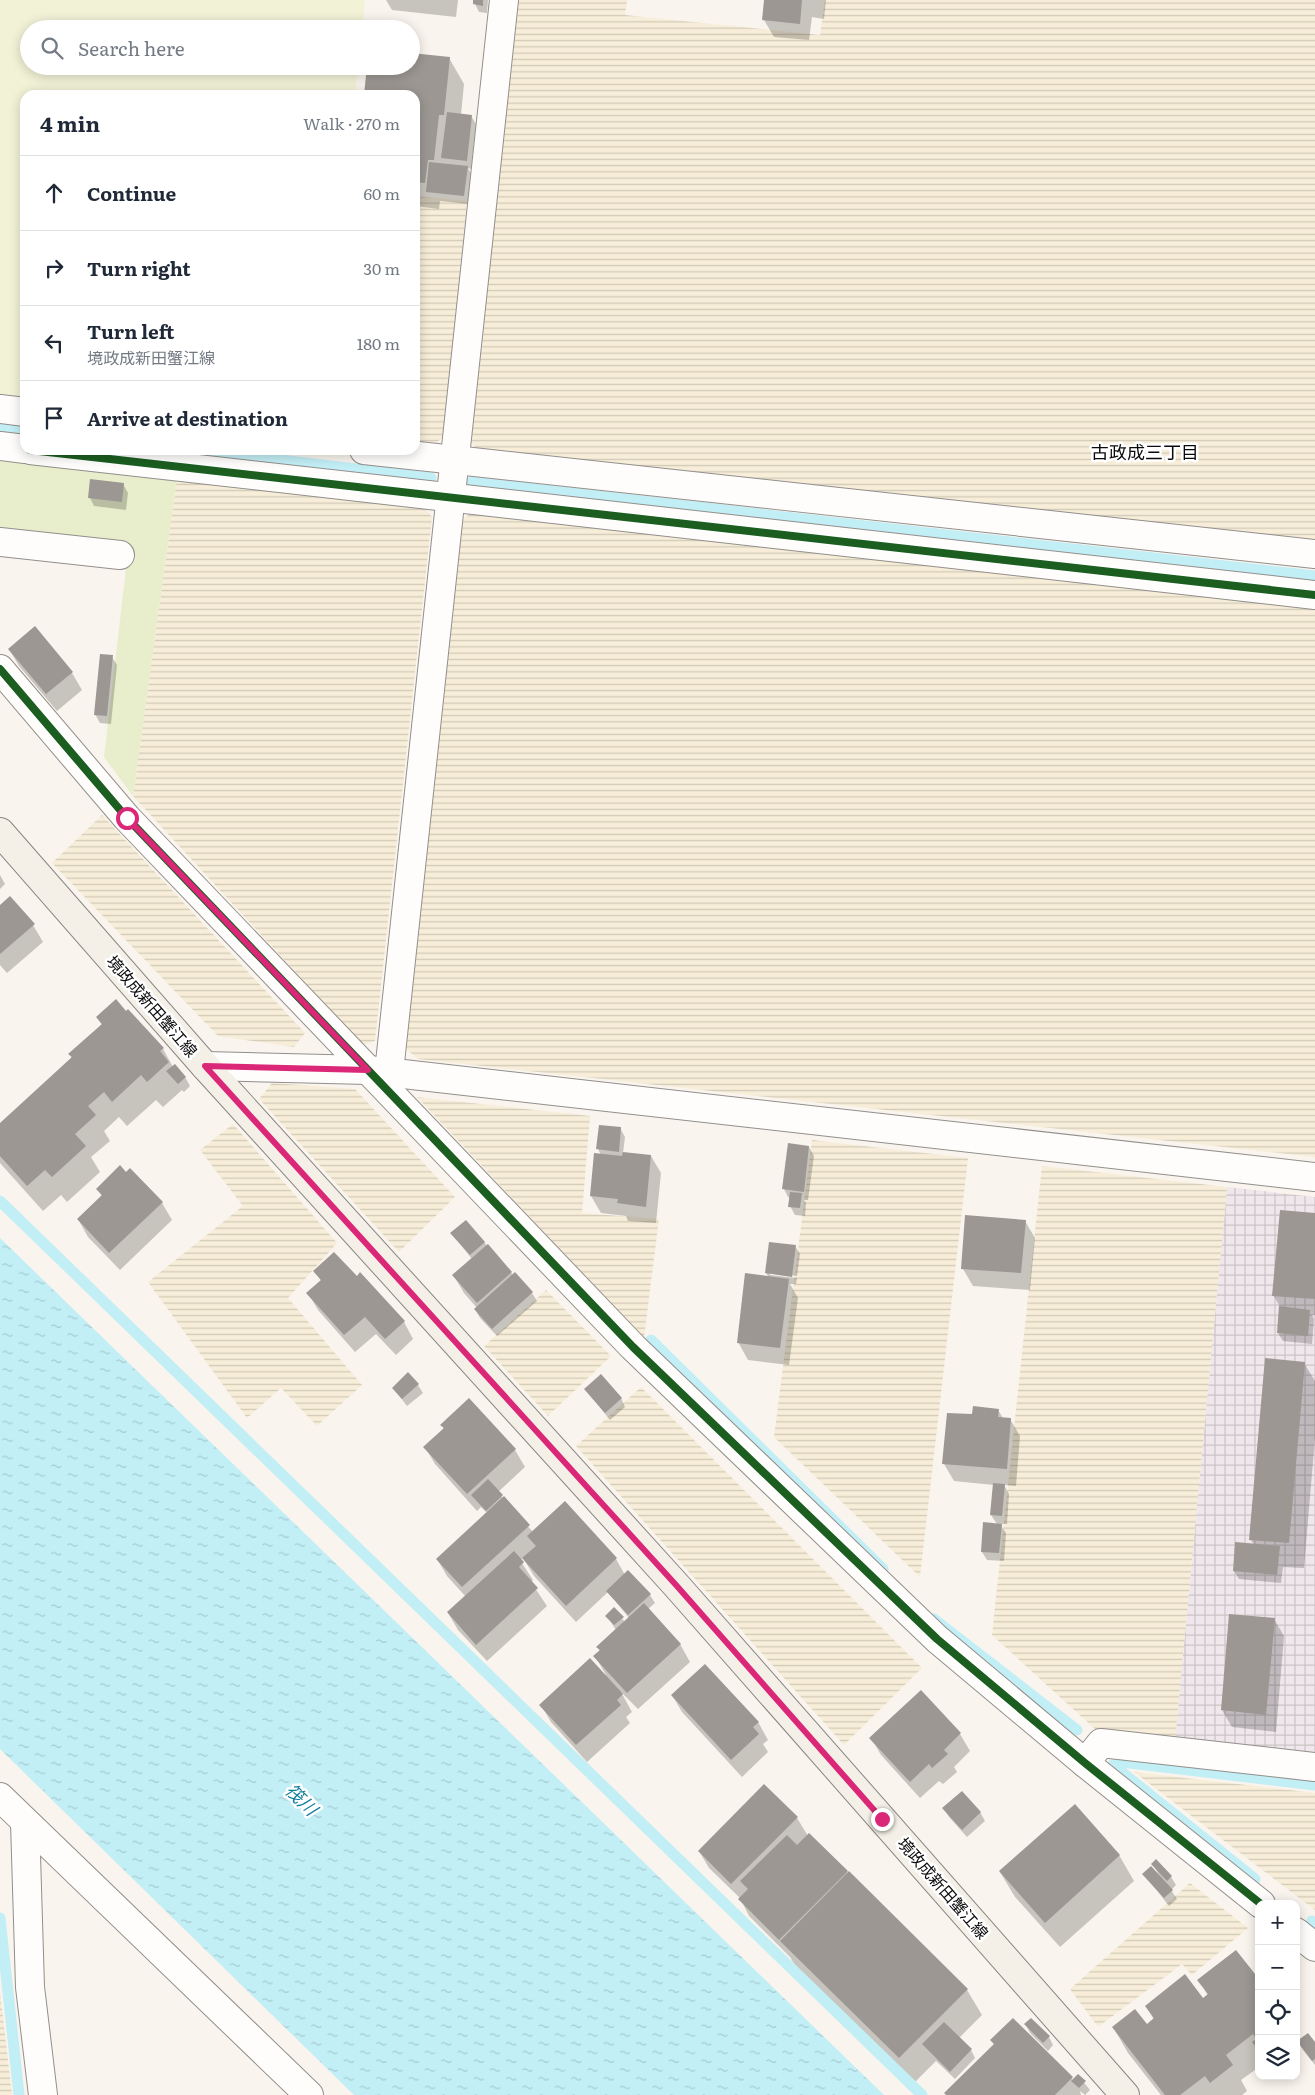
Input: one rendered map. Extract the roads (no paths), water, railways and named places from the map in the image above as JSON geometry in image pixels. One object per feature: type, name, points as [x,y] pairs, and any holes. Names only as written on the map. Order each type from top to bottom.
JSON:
[{"type":"main road","name":"境政成新田蟹江線","points":[[0,832],[205,1066],[676,1585],[1125,2095]]},
{"type":"street","points":[[378,1071],[450,499],[504,0]]},
{"type":"street","points":[[0,409],[20,411]]},
{"type":"street","points":[[0,446],[20,448]]},
{"type":"street","points":[[73,455],[1315,595]]},
{"type":"street","points":[[405,455],[1315,554]]},
{"type":"street","points":[[0,542],[120,556]]},
{"type":"street","points":[[0,669],[127,818],[378,1071],[633,1347],[937,1639],[1085,1764],[1256,1900]]},
{"type":"street","points":[[205,1066],[378,1071],[1315,1177]]},
{"type":"street","points":[[1085,1764],[1101,1744],[1315,1767]]},
{"type":"street","points":[[0,1797],[309,2095]]},
{"type":"street","points":[[25,1822],[30,1987],[43,2095]]},
{"type":"street","points":[[1300,1935],[1315,1947]]},
{"type":"water","name":"筏川","points":[[0,1238],[884,2095],[354,2095],[0,1749]]},
{"type":"waterway","points":[[0,426],[20,428]]},
{"type":"waterway","points":[[240,455],[431,478]]},
{"type":"waterway","points":[[471,482],[1315,576]]},
{"type":"waterway","points":[[0,1201],[922,2095]]},
{"type":"waterway","points":[[651,1340],[883,1569]]},
{"type":"waterway","points":[[934,1619],[1077,1730]]},
{"type":"waterway","points":[[1255,1879],[1113,1765],[1121,1762],[1315,1785]]},
{"type":"waterway","points":[[0,1918],[19,2095]]},
{"type":"district","name":"古政成三丁目","points":[[1145,453]]}]
